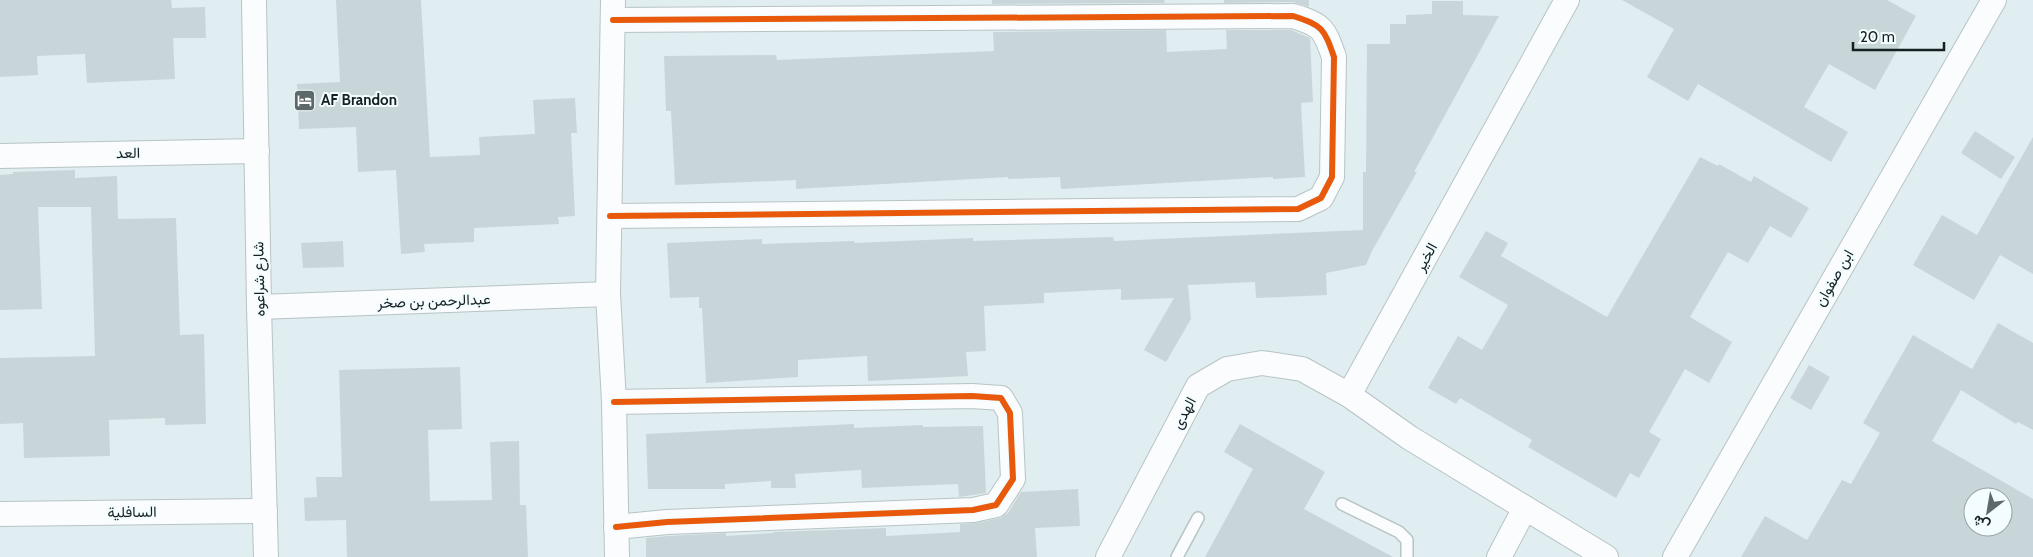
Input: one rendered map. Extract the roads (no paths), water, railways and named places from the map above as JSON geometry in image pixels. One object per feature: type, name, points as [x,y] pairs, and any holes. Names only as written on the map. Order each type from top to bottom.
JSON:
[{"type":"street","name":"شارع شراعوه","points":[[254,0],[259,307],[266,557]]},
{"type":"street","name":"الخير","points":[[1349,395],[1567,0]]},
{"type":"street","name":"ابن صفوان","points":[[1675,557],[1994,0]]},
{"type":"street","points":[[610,216],[1298,209],[1321,198],[1332,178],[1334,57],[1328,39],[1316,23],[1293,16],[665,20],[613,10],[608,294],[614,402],[617,557]]},
{"type":"street","name":"العد","points":[[0,156],[257,151]]},
{"type":"street","name":"عبدالرحمن بن صخر","points":[[259,307],[608,294]]},
{"type":"street","name":"الهدى","points":[[1108,557],[1198,386],[1227,369],[1262,363],[1302,369],[1349,395]]},
{"type":"street","points":[[1349,395],[1410,438],[1606,557]]},
{"type":"street","points":[[614,402],[972,396],[1001,398],[1010,413],[1013,479],[996,505],[973,510],[667,522],[616,527]]},
{"type":"street","points":[[1499,557],[1525,508]]},
{"type":"street","name":"السافلية","points":[[0,514],[265,511]]},
{"type":"lane","points":[[1342,504],[1399,532],[1407,540],[1407,557]]},
{"type":"lane","points":[[1177,557],[1198,518]]},
{"type":"place","name":"AF Brandon","points":[[305,100]]}]
